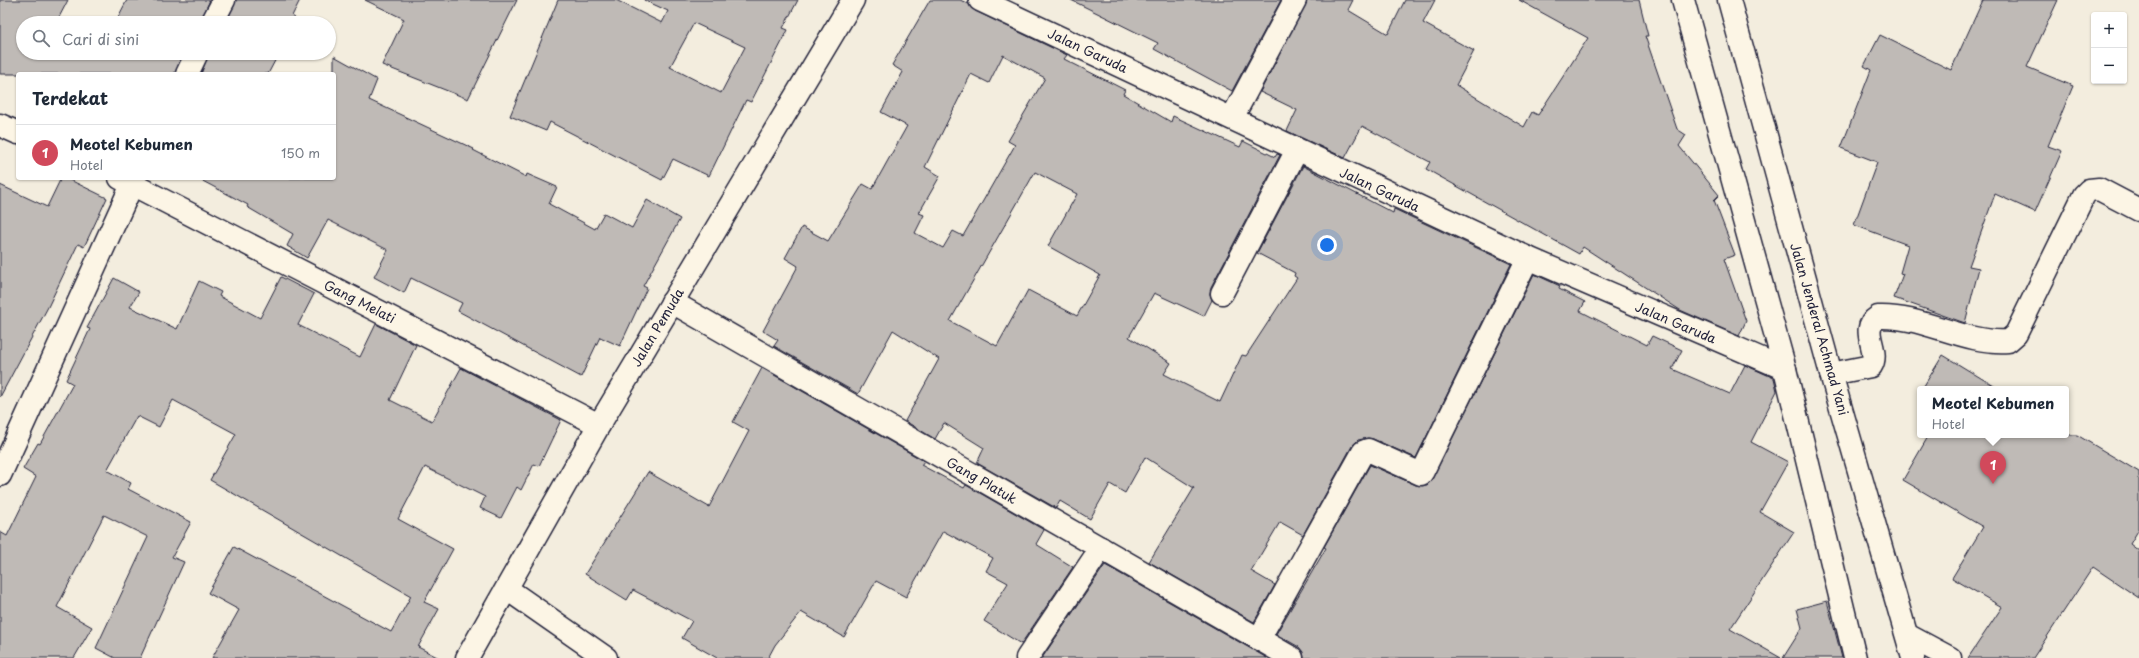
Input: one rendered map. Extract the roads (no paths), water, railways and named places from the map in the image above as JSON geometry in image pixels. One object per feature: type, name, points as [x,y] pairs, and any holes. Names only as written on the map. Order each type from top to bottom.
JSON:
[{"type":"street","points":[[216,16],[224,0]]},
{"type":"street","name":"Jalan Pemuda","points":[[467,658],[598,425],[853,0]]},
{"type":"street","name":"Jalan Garuda","points":[[980,0],[1528,258],[1785,369]]},
{"type":"street","points":[[1232,118],[1295,0]]},
{"type":"street","points":[[1683,0],[1785,369],[1856,658]]},
{"type":"street","name":"Jalan Jenderal Achmad Yani","points":[[1729,0],[1831,374],[1913,658]]},
{"type":"street","points":[[188,72],[194,60]]},
{"type":"street","points":[[0,125],[16,132]]},
{"type":"street","points":[[1222,293],[1297,150]]},
{"type":"street","points":[[0,475],[129,180]]},
{"type":"street","name":"Gang Melati","points":[[129,180],[598,425]]},
{"type":"street","points":[[1831,374],[1871,366],[1874,360],[1870,329],[1871,323],[1878,317],[1901,318],[1982,340],[2008,341],[2016,334],[2084,195],[2089,190],[2099,189],[2139,210]]},
{"type":"street","points":[[1259,639],[1363,452],[1368,450],[1417,473],[1423,471],[1528,258]]},
{"type":"street","name":"Gang Platuk","points":[[672,302],[1292,658]]},
{"type":"street","points":[[1027,658],[1101,548]]},
{"type":"street","points":[[506,589],[606,658]]},
{"type":"street","points":[[1907,635],[1950,658]]},
{"type":"place","name":"Meotel Kebumen","points":[[1993,484]]}]
